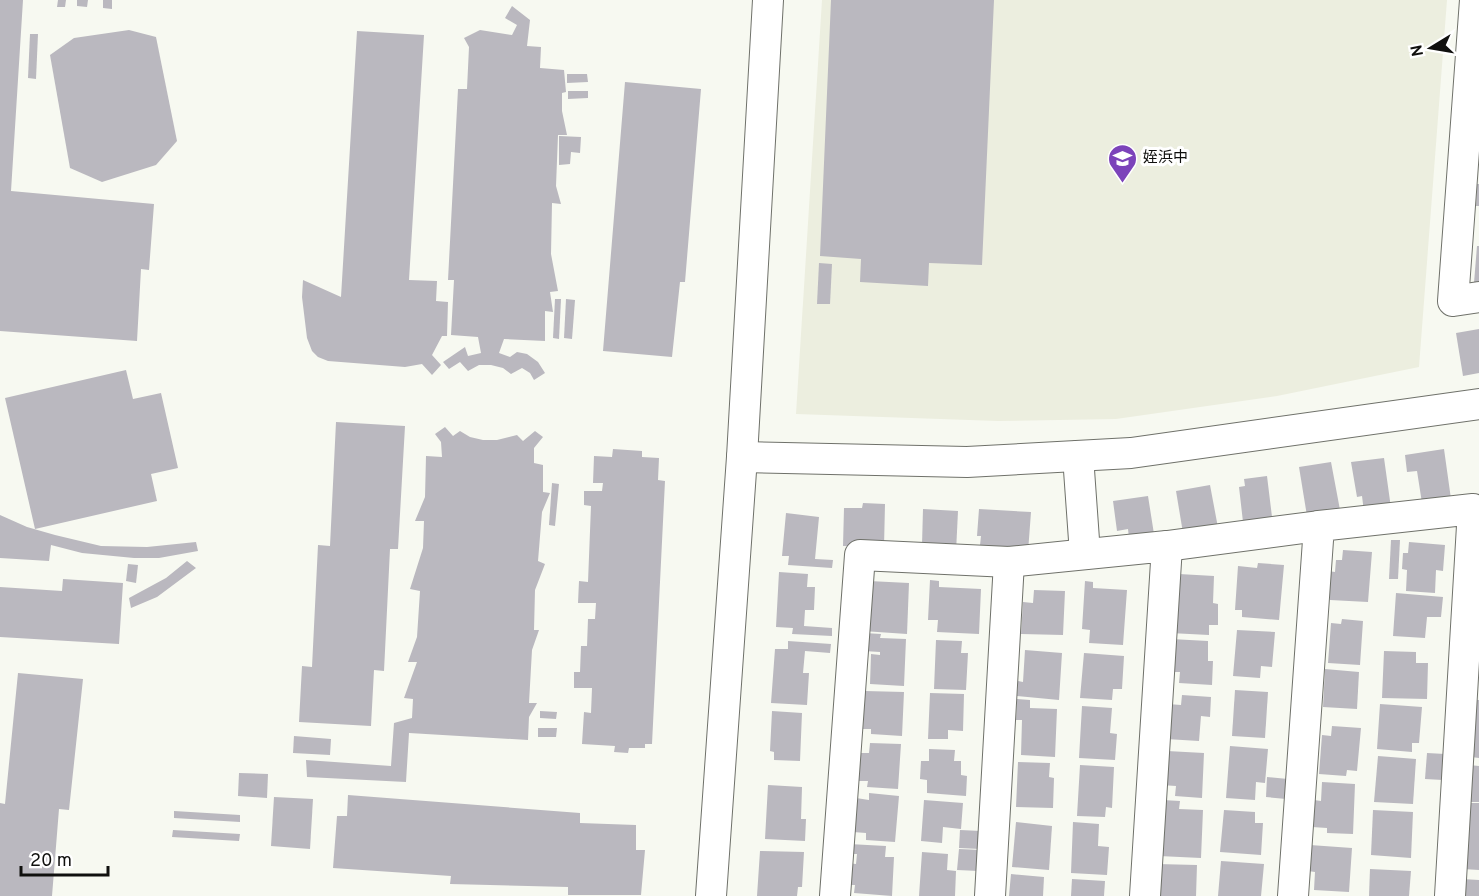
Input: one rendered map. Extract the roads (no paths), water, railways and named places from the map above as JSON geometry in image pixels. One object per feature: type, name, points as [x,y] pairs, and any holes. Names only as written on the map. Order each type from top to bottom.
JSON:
[{"type":"street","points":[[711,896],[742,457],[768,0]]},
{"type":"street","points":[[1475,0],[1453,301],[1479,297]]},
{"type":"street","points":[[742,457],[967,462],[1131,453],[1479,404]]},
{"type":"street","points":[[1078,456],[1085,554]]},
{"type":"street","points":[[835,896],[860,555],[1008,562],[1167,546],[1476,508],[1450,896]]},
{"type":"street","points":[[1293,896],[1319,526]]},
{"type":"street","points":[[1145,896],[1167,546]]},
{"type":"street","points":[[990,896],[1008,562]]},
{"type":"place","name":"姪浜中","points":[[1122,184]]}]
